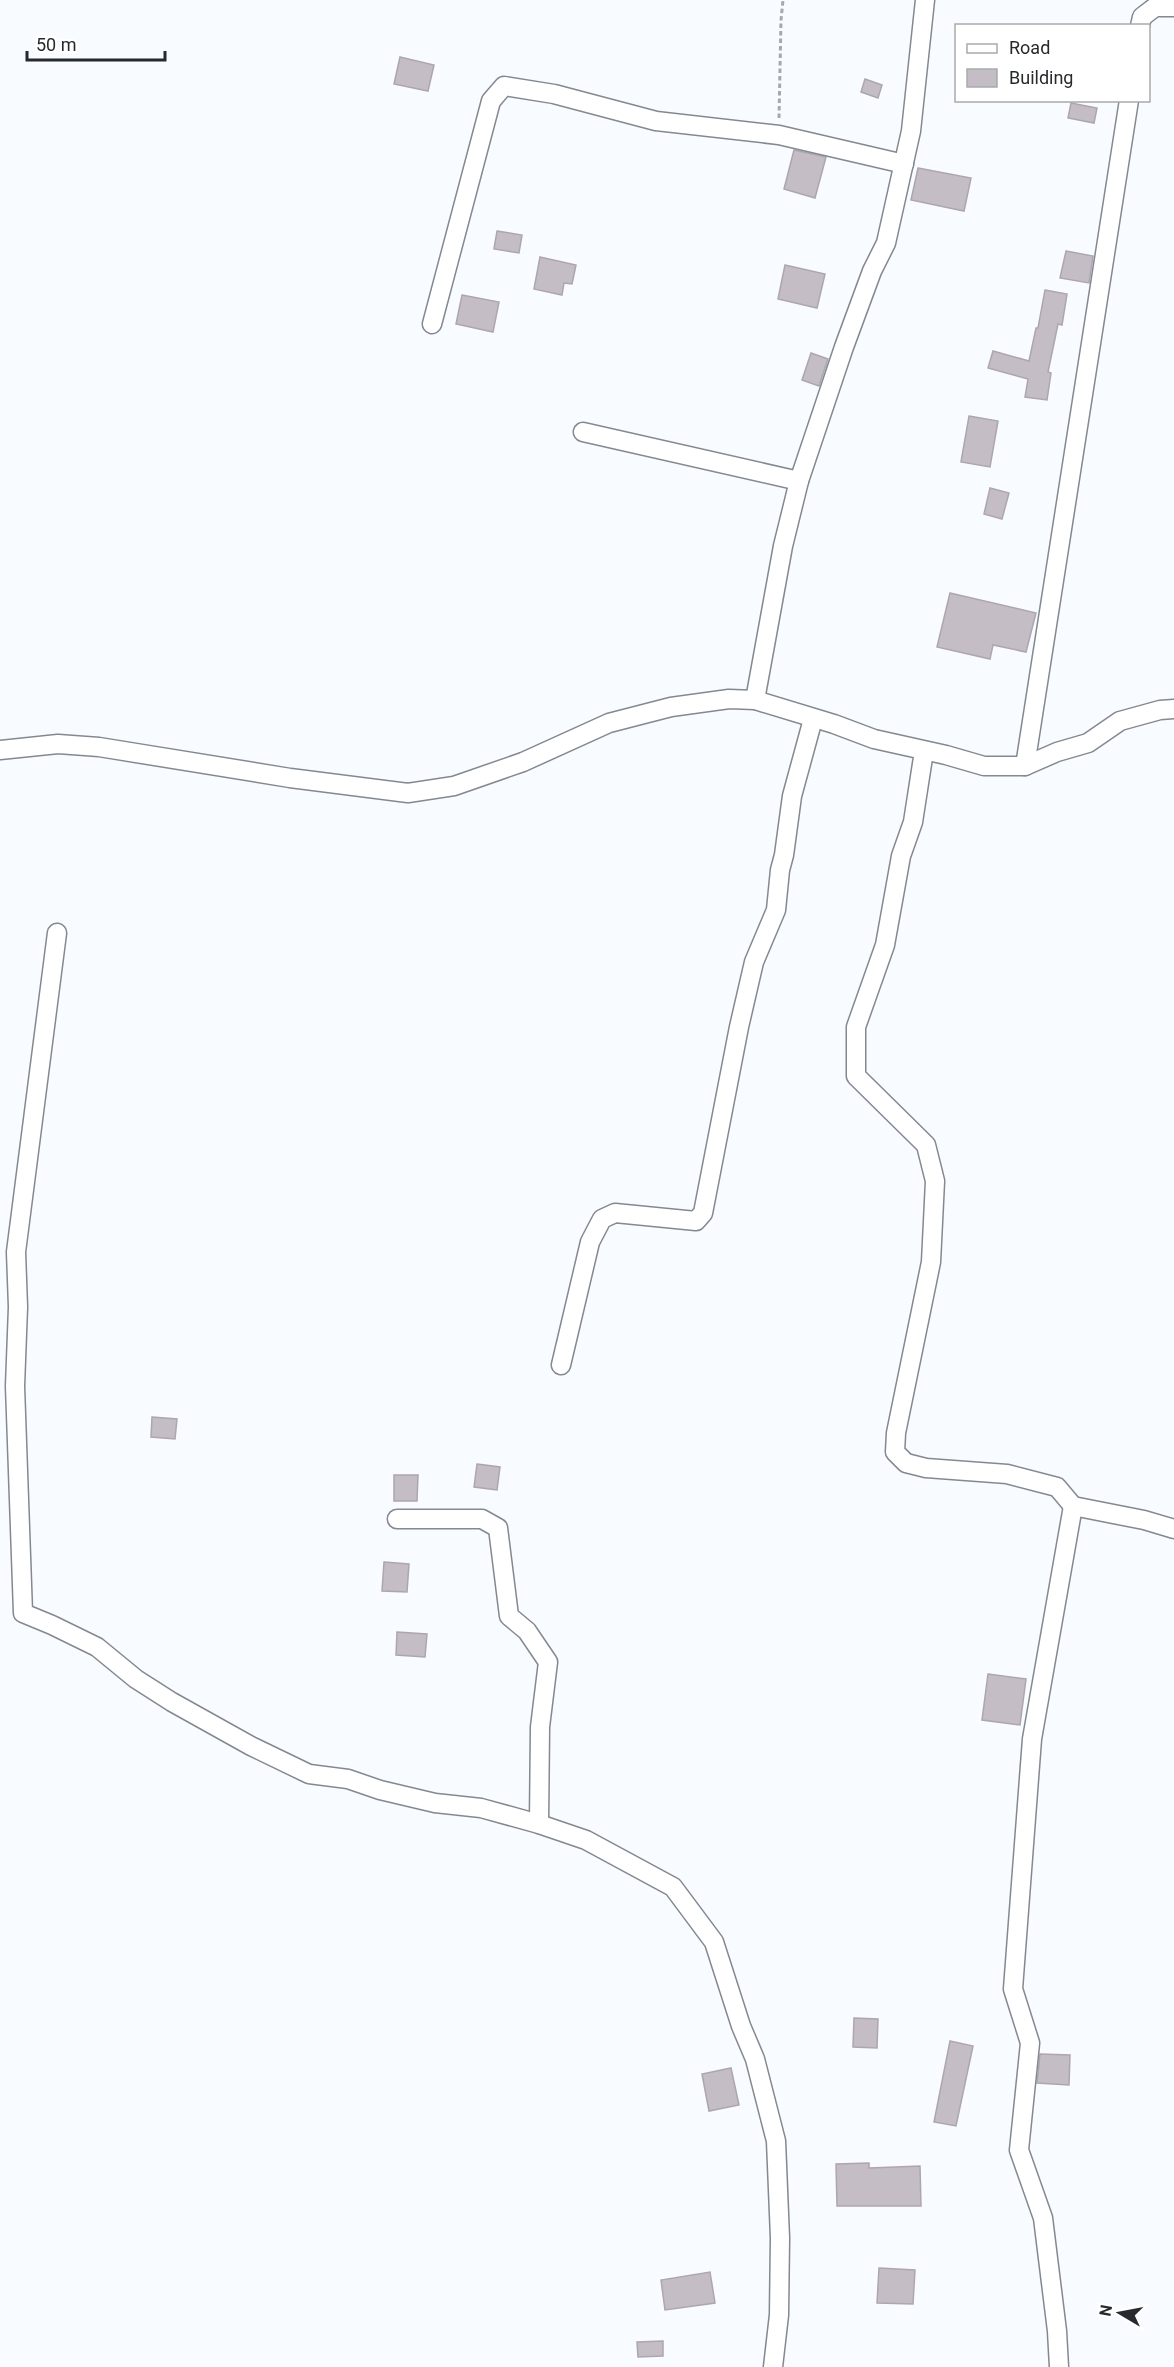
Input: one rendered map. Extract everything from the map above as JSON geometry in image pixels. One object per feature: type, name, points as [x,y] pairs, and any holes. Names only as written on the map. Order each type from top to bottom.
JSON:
[{"type":"street","points":[[755,700],[783,546],[799,481],[872,270],[886,243],[904,164],[916,96],[925,0]]},
{"type":"street","points":[[1140,24],[1142,17],[1155,7],[1174,7]]},
{"type":"street","points":[[432,324],[491,101],[504,86],[554,93],[656,120],[779,135],[904,164]]},
{"type":"street","points":[[1025,766],[1129,102]]},
{"type":"street","points":[[583,432],[799,481]]},
{"type":"street","points":[[0,750],[58,744],[99,747],[290,778],[408,793],[454,786],[523,762],[609,723],[629,717],[671,707],[729,699],[755,700],[874,739],[984,766],[1025,766],[1088,742],[1120,721],[1160,710],[1174,709]]},
{"type":"street","points":[[561,1365],[590,1242],[602,1219],[615,1213],[696,1221],[703,1213],[754,962],[776,910],[792,796],[813,719]]},
{"type":"street","points":[[924,751],[913,822],[901,856],[885,945],[856,1027],[856,1076],[926,1144],[935,1181],[931,1262],[896,1433],[895,1452],[906,1463],[926,1468],[1007,1474],[1058,1487],[1073,1506],[1144,1520],[1174,1529]]},
{"type":"street","points":[[57,933],[16,1252],[18,1307],[15,1386],[23,1613],[52,1624],[97,1647],[136,1679],[172,1702],[251,1746],[309,1774],[348,1779],[391,1793],[435,1803],[481,1808],[539,1824],[586,1840],[673,1887],[714,1942],[741,2026],[755,2059],[776,2141],[780,2238],[779,2314],[773,2367]]},
{"type":"street","points":[[1059,2367],[1057,2331],[1043,2217],[1019,2150],[1030,2043],[1013,1989],[1032,1738],[1073,1506]]},
{"type":"street","points":[[397,1519],[482,1519],[498,1528],[509,1616],[527,1631],[548,1662],[540,1727],[539,1824]]},
{"type":"path","points":[[779,135],[783,0]]},
{"type":"building","points":[[400,57],[434,65],[428,91],[394,84]]},
{"type":"building","points":[[865,79],[882,85],[878,98],[861,92]]},
{"type":"building","points":[[1071,103],[1097,108],[1094,123],[1068,118]]},
{"type":"building","points":[[794,150],[826,157],[815,198],[784,189]]},
{"type":"building","points":[[918,168],[971,178],[964,211],[911,200]]},
{"type":"building","points":[[497,231],[522,235],[519,253],[494,249]]},
{"type":"building","points":[[1066,251],[1093,256],[1089,283],[1060,278]]},
{"type":"building","points":[[540,257],[576,265],[572,284],[564,283],[562,295],[534,289]]},
{"type":"building","points":[[785,265],[825,274],[817,308],[778,299]]},
{"type":"building","points":[[1045,290],[1067,294],[1062,325],[1058,324],[1048,372],[1051,373],[1047,400],[1025,397],[1028,379],[988,368],[993,351],[1029,361]]},
{"type":"building","points":[[462,295],[499,302],[493,332],[456,324]]},
{"type":"building","points":[[811,353],[828,359],[819,386],[802,380]]},
{"type":"building","points":[[969,416],[998,421],[990,467],[961,462]]},
{"type":"building","points":[[990,488],[1009,493],[1002,519],[984,514]]},
{"type":"building","points":[[950,593],[1036,613],[1026,652],[993,645],[990,659],[937,647]]},
{"type":"building","points":[[152,1417],[177,1419],[175,1439],[151,1437]]},
{"type":"building","points":[[477,1464],[500,1467],[497,1490],[474,1487]]},
{"type":"building","points":[[394,1475],[418,1475],[417,1501],[394,1501]]},
{"type":"building","points":[[384,1562],[409,1564],[407,1592],[382,1591]]},
{"type":"building","points":[[397,1632],[427,1634],[425,1657],[396,1655]]},
{"type":"building","points":[[988,1674],[1026,1679],[1020,1725],[982,1720]]},
{"type":"building","points":[[854,2018],[878,2019],[877,2048],[853,2047]]},
{"type":"building","points":[[950,2041],[973,2046],[956,2126],[934,2122]]},
{"type":"building","points":[[1040,2054],[1070,2055],[1069,2085],[1037,2083]]},
{"type":"building","points":[[731,2068],[739,2105],[709,2111],[702,2074]]},
{"type":"building","points":[[869,2163],[869,2168],[920,2166],[921,2206],[837,2206],[836,2164]]},
{"type":"building","points":[[879,2268],[915,2270],[913,2304],[877,2303]]},
{"type":"building","points":[[710,2272],[715,2303],[665,2310],[661,2280]]},
{"type":"building","points":[[663,2341],[663,2356],[638,2357],[637,2342]]}]
